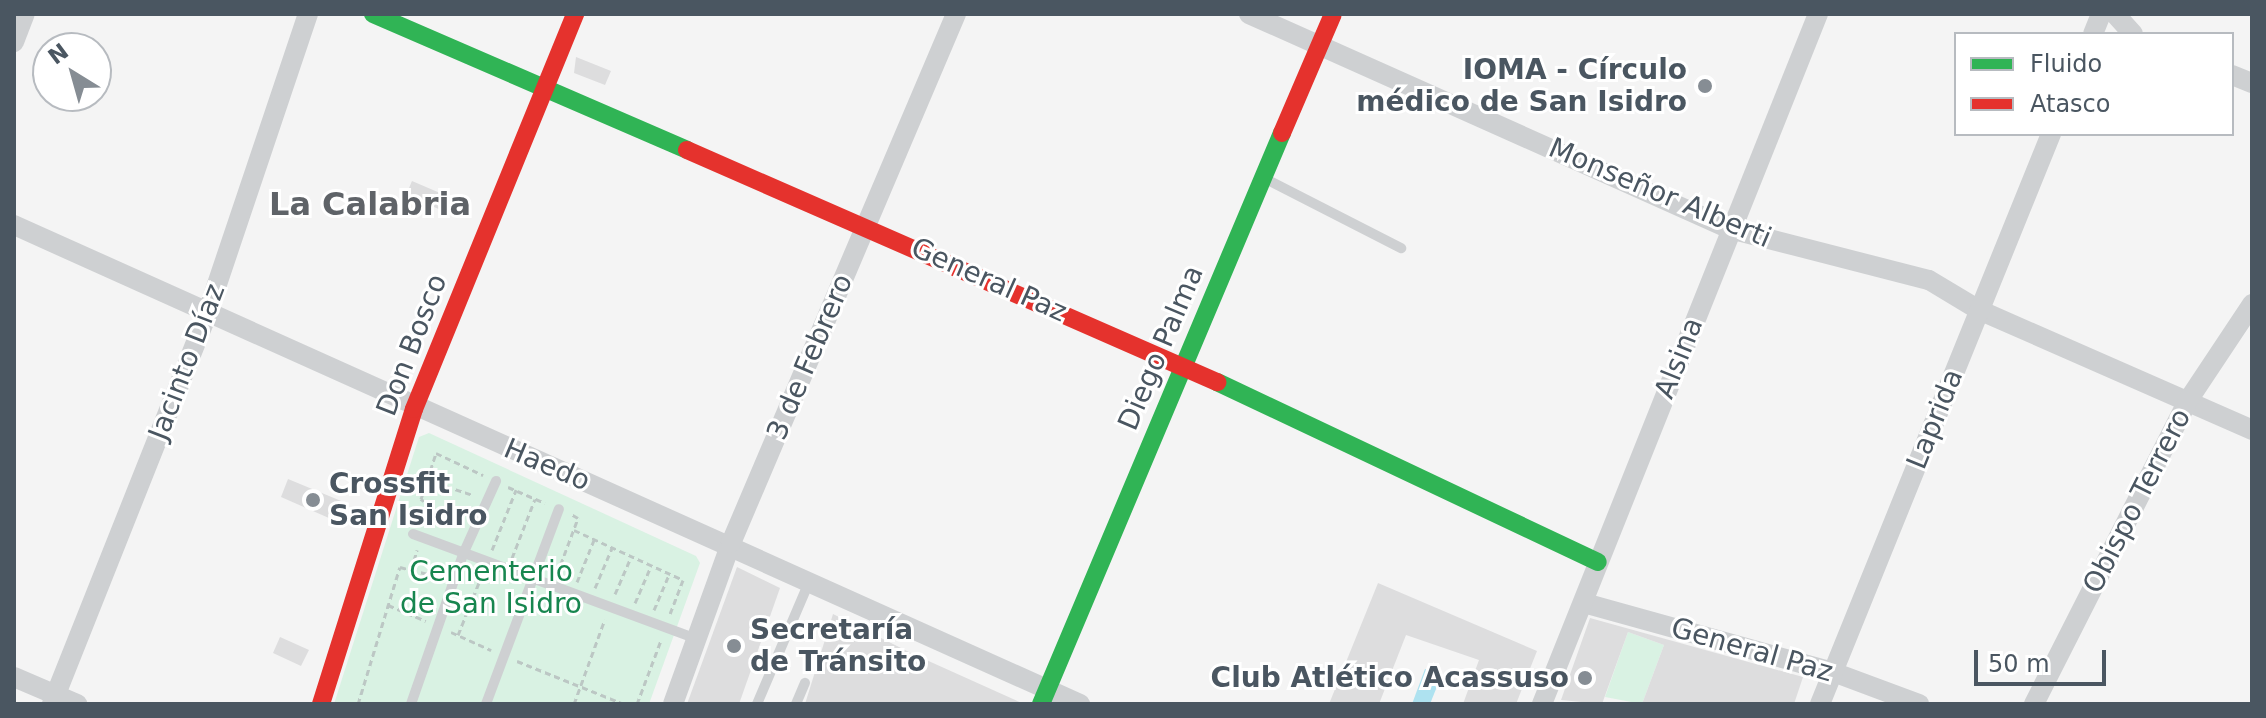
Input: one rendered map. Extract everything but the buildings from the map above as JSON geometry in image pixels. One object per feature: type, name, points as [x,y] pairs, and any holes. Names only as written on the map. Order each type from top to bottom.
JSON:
[{"type":"street","points":[[14,42],[25,14]]},
{"type":"street","name":"Jacinto Díaz","points":[[54,699],[207,314],[308,14]]},
{"type":"street","name":"General Paz","points":[[373,14],[866,225],[1184,366],[1598,562]]},
{"type":"street","name":"Don Bosco","points":[[321,704],[414,409],[575,14]]},
{"type":"street","name":"3 de Febrero","points":[[673,704],[731,543],[956,14]]},
{"type":"street","name":"Monseñor Alberti","points":[[1249,14],[1730,229],[1929,280],[1979,310],[2252,430]]},
{"type":"street","name":"Diego Palma","points":[[1044,697],[1333,14]]},
{"type":"street","name":"Alsina","points":[[1542,704],[1818,14]]},
{"type":"street","points":[[2115,14],[2131,32]]},
{"type":"street","name":"Laprida","points":[[1820,704],[2050,136]]},
{"type":"street","name":"Haedo","points":[[14,225],[414,409],[731,543],[1044,697],[1080,704]]},
{"type":"street","name":"Obispo Terrero","points":[[2034,704],[2187,402],[2252,304]]},
{"type":"street","name":"General Paz","points":[[1584,603],[1833,672],[1919,704]]},
{"type":"street","points":[[14,677],[54,699],[77,704]]},
{"type":"lane","points":[[1264,178],[1401,248]]},
{"type":"lane","points":[[411,704],[453,580],[496,481]]},
{"type":"lane","points":[[486,704],[559,509]]},
{"type":"lane","points":[[413,534],[697,639]]},
{"type":"lane","points":[[757,704],[810,580]]},
{"type":"lane","points":[[796,704],[805,683]]},
{"type":"path","points":[[427,480],[487,500]]},
{"type":"path","points":[[508,569],[535,499]]},
{"type":"path","points":[[553,585],[578,518]]},
{"type":"path","points":[[574,530],[683,580],[637,704]]},
{"type":"path","points":[[573,593],[594,540]]},
{"type":"path","points":[[591,599],[612,548]]},
{"type":"path","points":[[574,704],[631,557]]},
{"type":"path","points":[[630,614],[651,566]]},
{"type":"path","points":[[411,570],[453,580]]},
{"type":"path","points":[[649,621],[669,574]]},
{"type":"green space","name":"Cementerio de San Isidro","points":[[429,433],[696,556],[700,563],[649,704],[334,704],[419,437]]},
{"type":"green space","points":[[1628,632],[1664,645],[1642,704],[1605,697]]},
{"type":"water","points":[[1425,669],[1442,674],[1430,704],[1412,704]]},
{"type":"traffic: fast","points":[[373,14],[687,150]]},
{"type":"traffic: fast","points":[[1041,704],[1282,133]]},
{"type":"traffic: fast","points":[[1217,382],[1598,562]]},
{"type":"traffic: jam","points":[[321,704],[414,409],[575,14]]},
{"type":"traffic: jam","points":[[1282,133],[1333,14]]},
{"type":"traffic: jam","points":[[687,150],[1217,382]]},
{"type":"place","name":"IOMA - Círculo médico de San Isidro","points":[[1705,86]]},
{"type":"place","name":"Crossfit San Isidro","points":[[313,500]]},
{"type":"place","name":"Secretaría de Tránsito","points":[[734,646]]},
{"type":"place","name":"Club Atlético Acassuso","points":[[1585,678]]},
{"type":"district","name":"La Calabria","points":[[370,204]]}]
